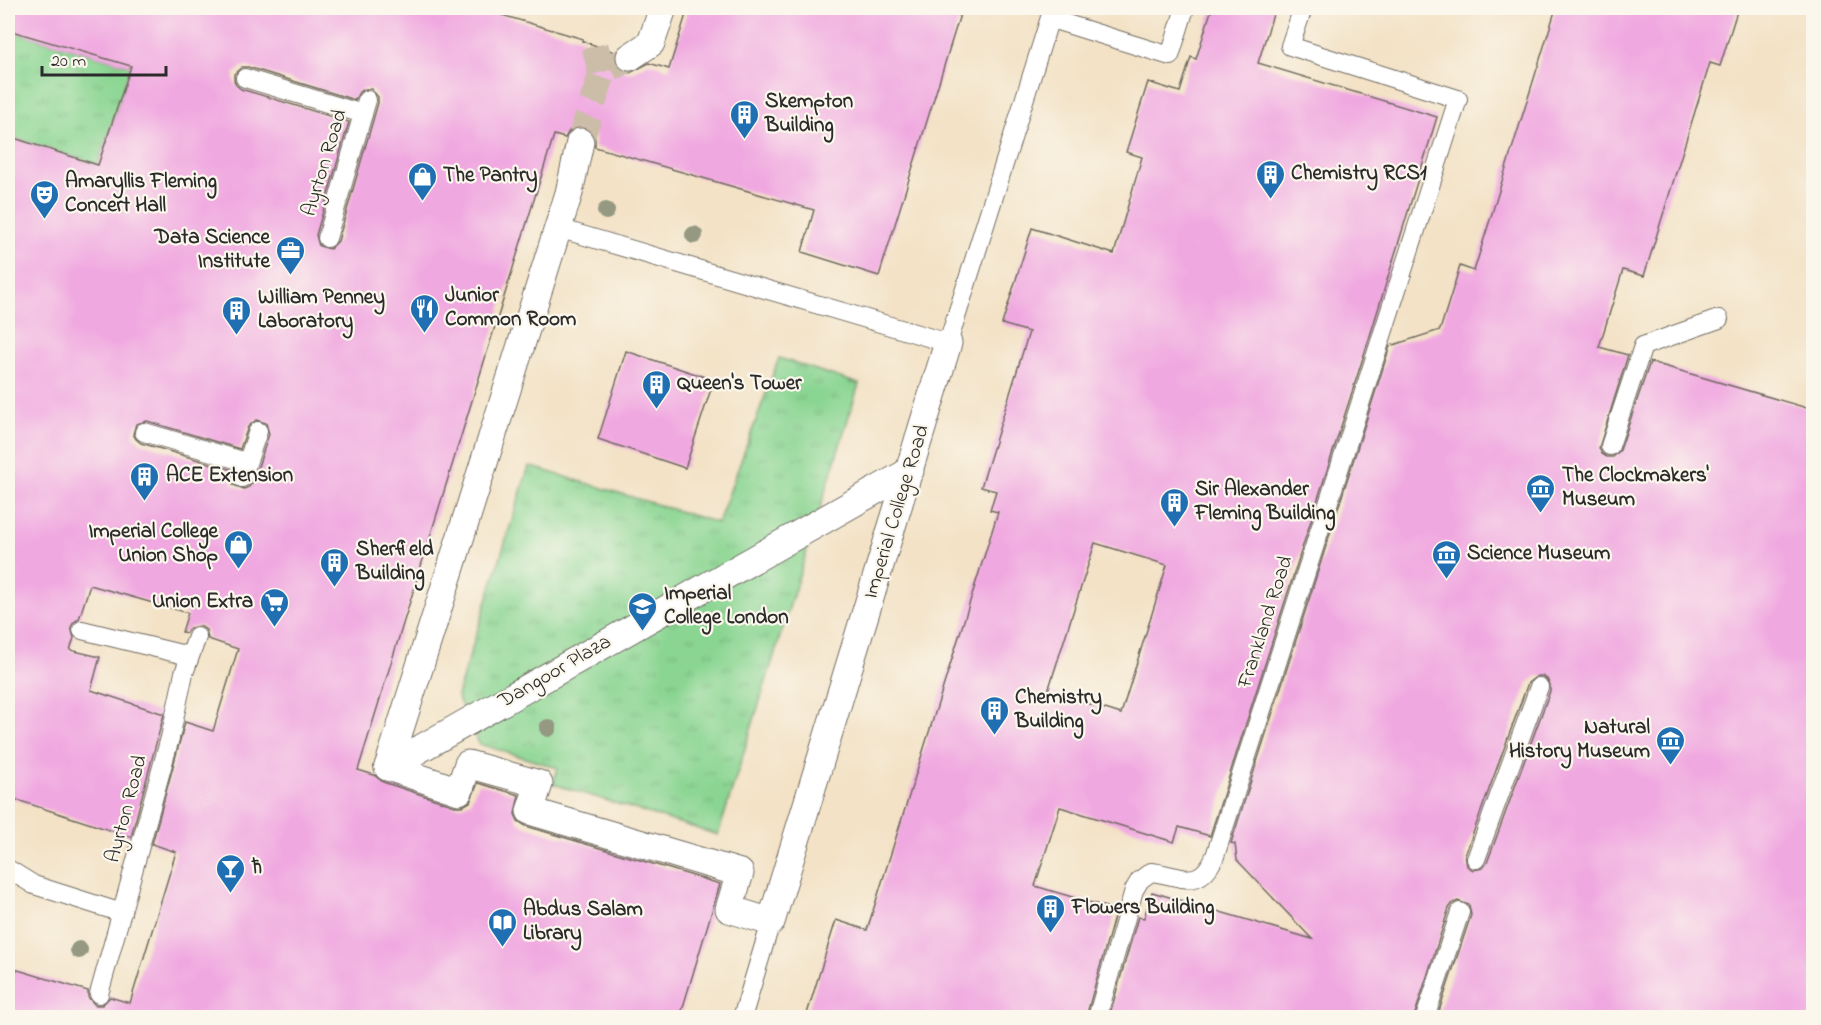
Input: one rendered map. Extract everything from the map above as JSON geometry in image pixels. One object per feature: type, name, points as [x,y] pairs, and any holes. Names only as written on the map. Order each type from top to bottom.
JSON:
[{"type":"street","points":[[630,57],[651,43],[663,8]]},
{"type":"street","points":[[580,142],[525,372],[388,767],[459,790],[465,789],[468,764],[539,784],[527,806],[530,811],[740,873],[729,909],[771,922]]},
{"type":"street","name":"Imperial College Road","points":[[771,922],[948,343]]},
{"type":"street","name":"Dangoor Plaza","points":[[388,767],[910,471]]},
{"type":"lane","points":[[1052,13],[1170,56],[1185,8]]},
{"type":"lane","name":"Frankland Road","points":[[1097,1017],[1134,890],[1140,880],[1151,872],[1188,879],[1199,878],[1208,871],[1215,856],[1458,99],[1290,46],[1303,8]]},
{"type":"lane","name":"Imperial College Road","points":[[948,343],[1052,13]]},
{"type":"lane","name":"Ayrton Road","points":[[245,78],[365,107],[327,238]]},
{"type":"lane","points":[[558,228],[948,343]]},
{"type":"lane","points":[[1610,446],[1643,346],[1719,319]]},
{"type":"lane","points":[[144,432],[244,470],[258,430]]},
{"type":"lane","points":[[82,630],[189,656]]},
{"type":"lane","name":"Ayrton Road","points":[[99,994],[170,738],[189,656],[197,637]]},
{"type":"lane","points":[[1476,859],[1539,687]]},
{"type":"lane","points":[[8,869],[34,885],[122,913]]},
{"type":"lane","points":[[1425,1017],[1460,912]]},
{"type":"lane","name":"Imperial College Road","points":[[742,1017],[771,922]]},
{"type":"green space","points":[[8,30],[131,66],[98,165],[8,136]]},
{"type":"green space","points":[[779,358],[859,384],[718,835],[553,784],[558,768],[479,744],[457,696],[529,466],[718,523]]},
{"type":"building","points":[[8,8],[478,8],[583,39],[582,41],[615,52],[614,59],[617,66],[630,73],[649,63],[669,69],[688,8],[962,8],[879,276],[802,252],[814,210],[595,147],[595,137],[584,127],[575,127],[565,138],[554,135],[358,770],[374,775],[383,782],[455,806],[463,806],[470,802],[478,783],[519,795],[515,814],[518,821],[526,826],[720,884],[680,1017],[8,1017],[8,967],[88,991],[88,997],[95,1005],[102,1005],[110,997],[130,1003],[176,852],[152,844],[185,722],[213,731],[238,649],[208,639],[206,630],[200,626],[190,628],[186,633],[182,632],[188,613],[90,585],[79,619],[71,627],[74,638],[70,650],[100,657],[91,690],[164,714],[131,837],[8,797],[8,136],[98,165],[131,66],[8,30]],"holes":[[[242,67],[355,100],[359,92],[365,89],[371,89],[378,97],[338,241],[330,249],[319,246],[316,235],[349,122],[241,89],[236,85],[234,74]],[[256,420],[266,423],[269,434],[253,482],[244,489],[233,485],[231,480],[233,470],[141,443],[133,434],[136,424],[147,421],[240,449],[248,427]]]},
{"type":"building","points":[[1212,8],[1275,8],[1258,63],[1437,117],[1369,339],[1210,836],[1179,827],[1174,842],[1060,807],[1035,886],[1116,910],[1086,1017],[806,1017],[836,920],[867,930],[998,512],[990,510],[996,491],[981,487],[1029,332],[1002,324],[1032,228],[1114,254],[1142,157],[1126,152],[1148,82],[1180,92],[1191,57],[1196,59]],"holes":[[[1095,543],[1167,565],[1121,714],[1048,691]]]},
{"type":"building","points":[[1556,8],[1738,8],[1720,66],[1710,63],[1644,276],[1623,270],[1599,347],[1628,355],[1599,448],[1607,457],[1613,457],[1620,450],[1650,362],[1814,410],[1814,1017],[1437,1017],[1471,915],[1469,905],[1458,901],[1449,908],[1414,1017],[1109,1017],[1138,917],[1144,918],[1152,892],[1312,939],[1237,860],[1235,844],[1231,843],[1390,346],[1440,330],[1460,266],[1474,271]],"holes":[[[1537,676],[1547,679],[1550,691],[1487,863],[1483,868],[1473,870],[1467,866],[1465,855],[1528,683]]]},
{"type":"building","name":"Queen's Tower","points":[[626,351],[714,380],[685,468],[598,439]]},
{"type":"tunnel","points":[[595,46],[602,74]]},
{"type":"tunnel","points":[[580,142],[602,74],[630,57]]},
{"type":"place","name":"Skempton Building","points":[[744,140]]},
{"type":"place","name":"Chemistry RCS1","points":[[1270,200]]},
{"type":"place","name":"The Pantry","points":[[422,202]]},
{"type":"place","name":"Amaryllis Fleming Concert Hall","points":[[44,220]]},
{"type":"place","name":"Data Science Institute","points":[[291,276]]},
{"type":"place","name":"Junior Common Room","points":[[424,334]]},
{"type":"place","name":"William Penney Laboratory","points":[[237,336]]},
{"type":"place","name":"Queen's Tower","points":[[656,410]]},
{"type":"place","name":"ACE Extension","points":[[145,502]]},
{"type":"place","name":"The Clockmakers' Museum","points":[[1541,514]]},
{"type":"place","name":"Sir Alexander Fleming Building","points":[[1174,528]]},
{"type":"place","name":"Imperial College Union Shop","points":[[239,570]]},
{"type":"place","name":"Science Museum","points":[[1446,580]]},
{"type":"place","name":"Sherfield Building","points":[[335,588]]},
{"type":"place","name":"Union Extra","points":[[274,628]]},
{"type":"place","name":"Imperial College London","points":[[643,632]]},
{"type":"place","name":"Chemistry Building","points":[[994,736]]},
{"type":"place","name":"Natural History Museum","points":[[1671,766]]},
{"type":"place","name":"ħ","points":[[231,894]]},
{"type":"place","name":"Flowers Building","points":[[1051,934]]},
{"type":"place","name":"Abdus Salam Library","points":[[502,948]]}]
